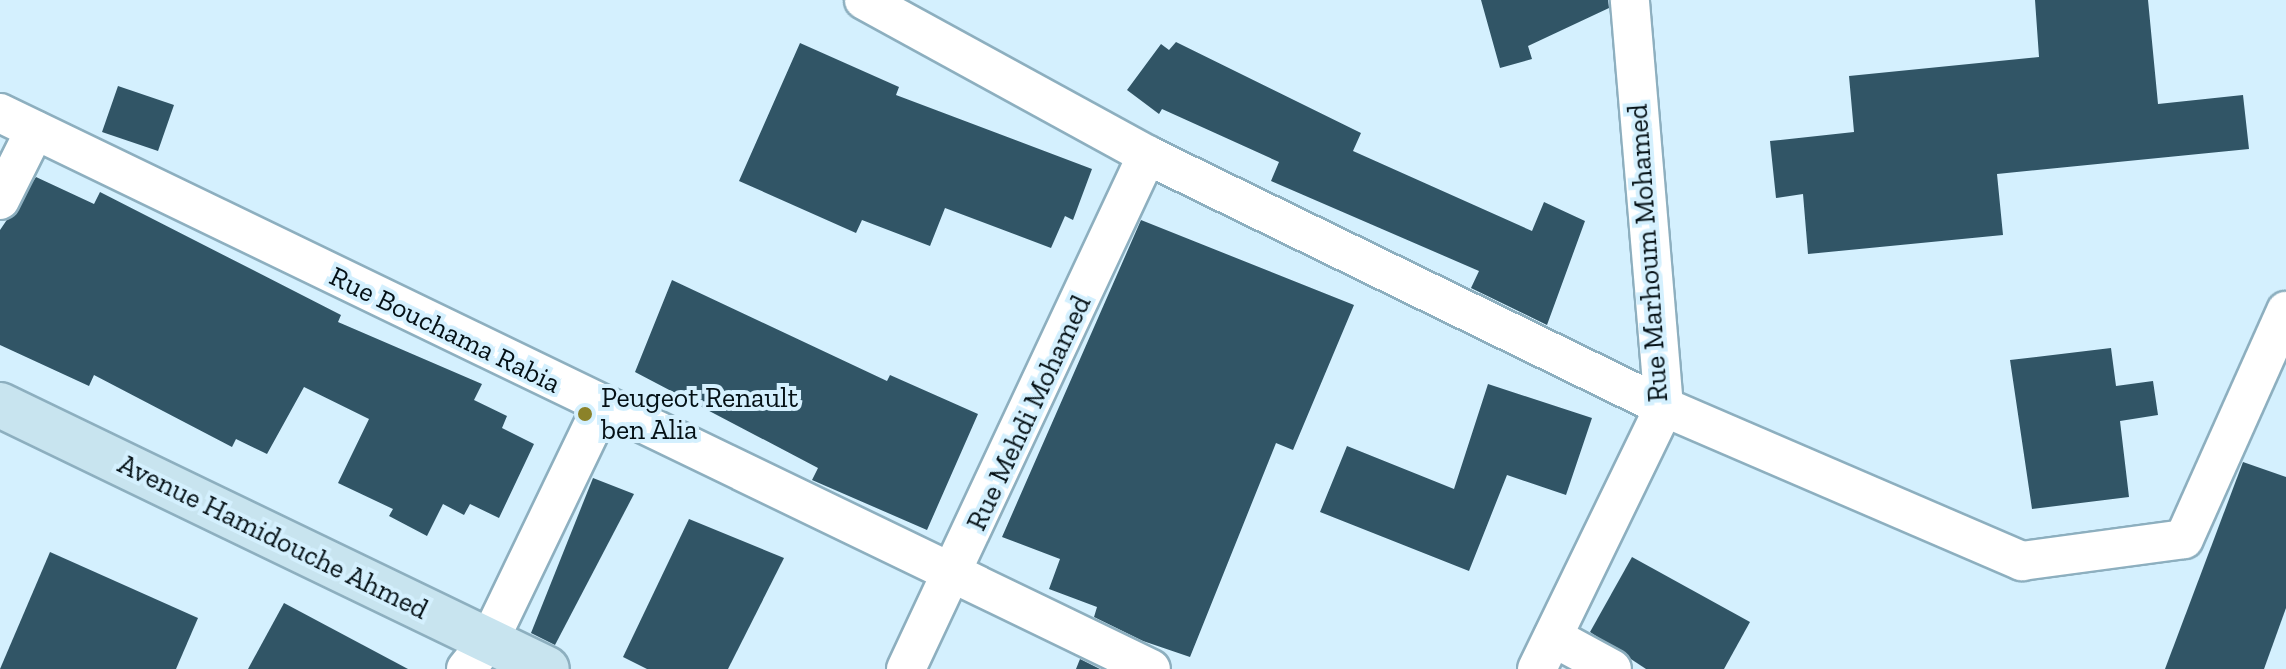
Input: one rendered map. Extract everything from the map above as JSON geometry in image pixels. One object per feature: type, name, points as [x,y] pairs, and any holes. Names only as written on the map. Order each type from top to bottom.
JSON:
[{"type":"main road","name":"Avenue Hamidouche Ahmed","points":[[0,405],[478,655],[547,669]]},
{"type":"street","points":[[864,0],[1147,155],[1664,407],[2022,561],[2184,539],[2286,311]]},
{"type":"street","name":"Rue Marhoum Mohamed","points":[[1545,653],[1664,407],[1630,0]]},
{"type":"street","name":"Rue Bouchama Rabia","points":[[0,113],[601,408],[956,571],[1151,669]]},
{"type":"street","points":[[0,200],[35,130]]},
{"type":"street","name":"Rue Mehdi Mohamed","points":[[906,669],[956,571],[1147,155]]},
{"type":"street","points":[[478,655],[601,408]]},
{"type":"street","points":[[1545,653],[1612,669]]},
{"type":"building","points":[[1481,0],[1608,0],[1609,8],[1528,46],[1532,59],[1500,68]]},
{"type":"building","points":[[2035,0],[2148,0],[2158,104],[2243,95],[2249,149],[1997,174],[2003,235],[1808,254],[1803,194],[1776,198],[1770,141],[1854,132],[1849,76],[2039,57]]},
{"type":"building","points":[[1176,42],[1361,133],[1353,151],[1532,231],[1544,202],[1585,221],[1547,325],[1471,288],[1479,271],[1271,181],[1279,162],[1162,109],[1159,114],[1127,90],[1161,44],[1169,50]]},
{"type":"building","points":[[800,43],[899,87],[896,95],[1092,169],[1073,220],[1065,216],[1051,248],[945,208],[930,246],[862,220],[856,233],[739,181]]},
{"type":"building","points":[[118,86],[174,105],[158,151],[102,132]]},
{"type":"building","points":[[36,177],[94,204],[100,192],[341,315],[338,322],[482,384],[474,400],[507,416],[502,428],[534,444],[499,518],[470,504],[464,515],[443,504],[427,536],[389,516],[393,509],[338,483],[369,419],[304,387],[267,454],[236,439],[232,447],[94,375],[89,386],[0,345],[0,230]]},
{"type":"building","points":[[1141,220],[1354,305],[1293,450],[1276,443],[1190,657],[1143,641],[1094,617],[1097,607],[1049,589],[1060,559],[1002,537]]},
{"type":"building","points":[[672,280],[887,381],[890,375],[978,414],[927,530],[812,480],[818,468],[635,372]]},
{"type":"building","points":[[2111,348],[2116,386],[2153,381],[2158,415],[2120,421],[2129,497],[2032,509],[2010,360]]},
{"type":"building","points":[[1488,384],[1592,418],[1566,495],[1507,475],[1469,571],[1320,512],[1347,446],[1454,489]]},
{"type":"building","points":[[2243,462],[2286,477],[2286,608],[2264,669],[2165,669]]},
{"type":"building","points":[[593,478],[634,494],[555,645],[531,633]]},
{"type":"building","points":[[689,519],[784,558],[728,669],[647,669],[623,657]]},
{"type":"building","points":[[50,552],[198,618],[176,669],[0,669]]},
{"type":"building","points":[[1632,557],[1750,622],[1724,669],[1646,669],[1590,632]]},
{"type":"building","points":[[284,603],[408,669],[248,669]]},
{"type":"building","points":[[1080,659],[1100,669],[1076,669]]},
{"type":"place","name":"Peugeot Renault ben Alia","points":[[585,414]]}]
